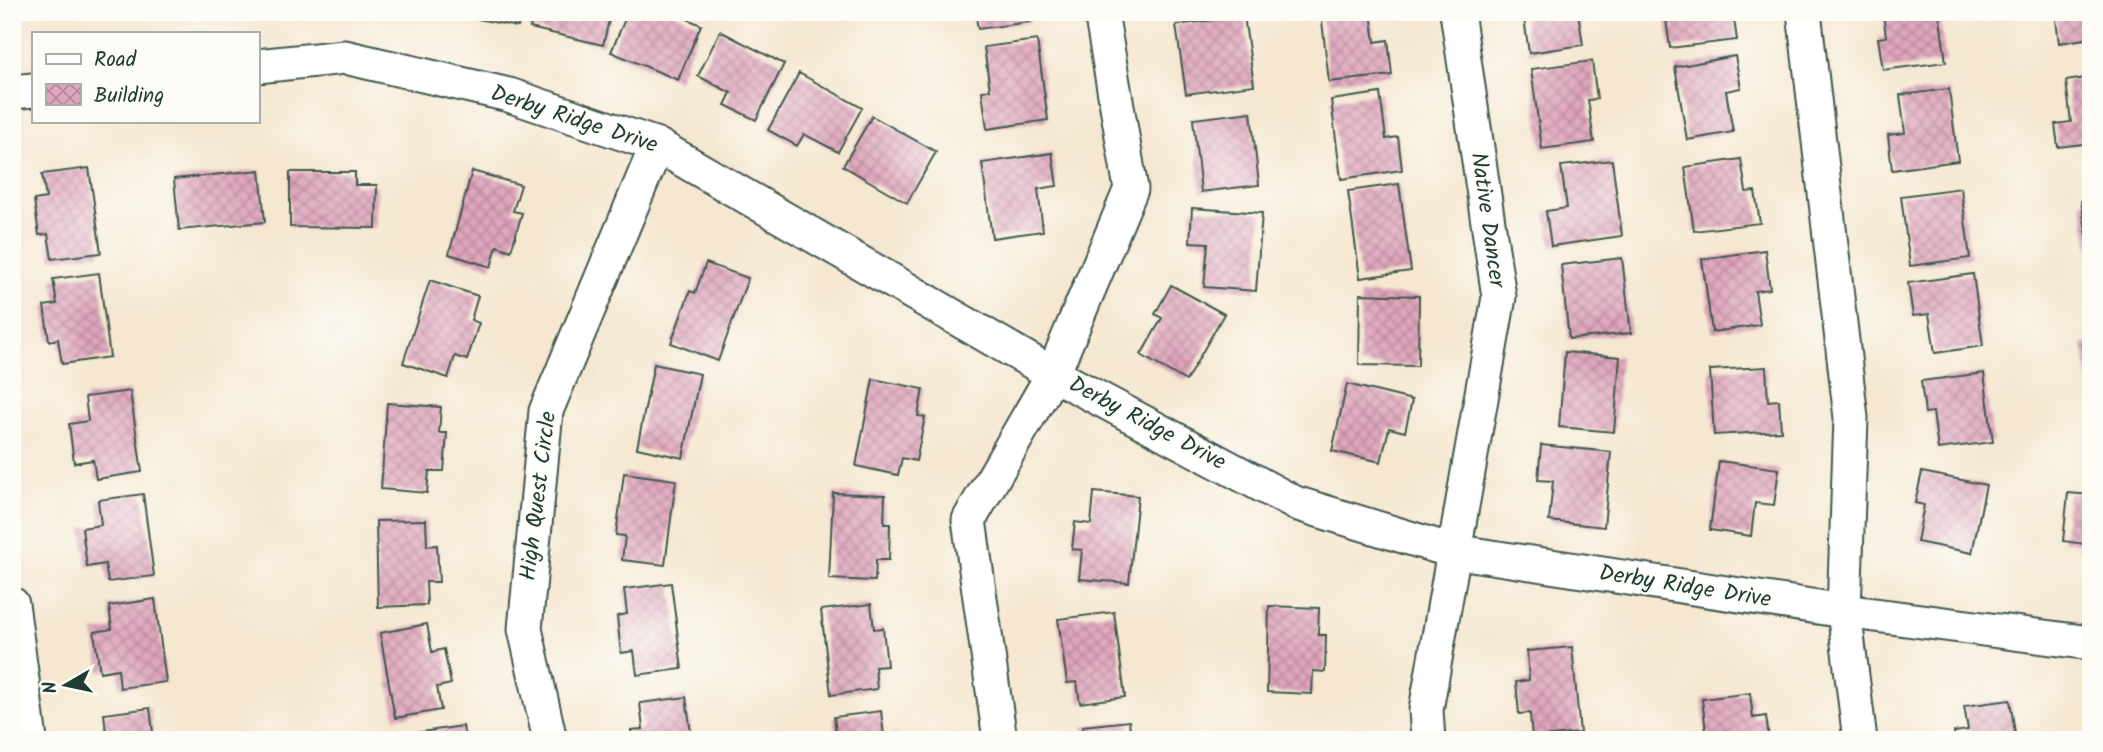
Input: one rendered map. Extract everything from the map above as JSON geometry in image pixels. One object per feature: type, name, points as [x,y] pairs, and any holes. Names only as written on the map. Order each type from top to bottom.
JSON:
[{"type":"street","points":[[1000,740],[969,520],[1053,374],[1131,189],[1101,12]]},
{"type":"street","name":"Native Dancer","points":[[1428,740],[1426,710],[1452,551],[1499,298],[1457,12]]},
{"type":"street","points":[[1804,12],[1851,418],[1844,611],[1860,740]]},
{"type":"street","name":"Derby Ridge Drive","points":[[259,66],[345,57],[509,95],[657,145],[1053,374],[1295,503],[1452,551],[1844,611],[2091,643]]},
{"type":"street","points":[[12,92],[32,90]]},
{"type":"street","name":"High Quest Circle","points":[[550,740],[525,629],[546,411],[657,145]]},
{"type":"street","points":[[12,604],[30,740]]},
{"type":"building","points":[[463,12],[521,12],[518,27],[463,16]]},
{"type":"building","points":[[533,12],[611,12],[603,45],[530,28]]},
{"type":"building","points":[[628,12],[672,12],[701,25],[678,80],[611,52]]},
{"type":"building","points":[[975,12],[1029,12],[1030,22],[978,29]]},
{"type":"building","points":[[1321,12],[1371,12],[1375,42],[1388,40],[1392,75],[1329,82]]},
{"type":"building","points":[[1523,12],[1578,12],[1583,45],[1529,53]]},
{"type":"building","points":[[1665,12],[1733,12],[1737,40],[1670,48]]},
{"type":"building","points":[[1883,12],[1939,12],[1946,62],[1883,70],[1878,38],[1886,37]]},
{"type":"building","points":[[2055,12],[2091,12],[2091,38],[2059,43]]},
{"type":"building","points":[[1244,16],[1254,85],[1186,94],[1176,25]]},
{"type":"building","points":[[720,31],[784,64],[756,120],[725,105],[731,93],[698,76]]},
{"type":"building","points":[[1037,40],[1048,120],[987,129],[982,91],[990,90],[984,47]]},
{"type":"building","points":[[1735,56],[1741,88],[1726,91],[1733,132],[1687,140],[1675,67]]},
{"type":"building","points":[[1592,61],[1597,99],[1588,100],[1594,142],[1542,149],[1531,69]]},
{"type":"building","points":[[799,73],[862,108],[838,152],[804,134],[797,146],[768,130]]},
{"type":"building","points":[[2091,77],[2091,143],[2058,147],[2055,124],[2071,122],[2066,81]]},
{"type":"building","points":[[1949,89],[1958,161],[1892,170],[1888,135],[1905,133],[1900,95]]},
{"type":"building","points":[[1380,93],[1386,139],[1398,137],[1402,170],[1341,179],[1331,100]]},
{"type":"building","points":[[1251,112],[1259,185],[1201,192],[1193,119]]},
{"type":"building","points":[[872,116],[936,152],[907,203],[843,166]]},
{"type":"building","points":[[1052,153],[1057,186],[1038,189],[1043,231],[992,238],[982,163]]},
{"type":"building","points":[[1741,159],[1746,192],[1755,191],[1760,223],[1694,231],[1685,167]]},
{"type":"building","points":[[1612,160],[1622,236],[1551,246],[1546,211],[1567,208],[1561,166]]},
{"type":"building","points":[[89,168],[101,253],[52,259],[48,234],[39,235],[34,200],[46,198],[42,174]]},
{"type":"building","points":[[260,170],[265,222],[179,230],[174,179]]},
{"type":"building","points":[[472,171],[521,185],[513,211],[522,213],[511,251],[497,246],[491,267],[449,254]]},
{"type":"building","points":[[290,172],[355,172],[355,185],[377,185],[376,228],[290,227]]},
{"type":"building","points":[[1399,184],[1411,271],[1360,278],[1348,191]]},
{"type":"building","points":[[1961,188],[1970,258],[1910,266],[1901,196]]},
{"type":"building","points":[[2091,199],[2091,248],[2089,248],[2081,201]]},
{"type":"building","points":[[1192,208],[1262,213],[1256,291],[1204,287],[1208,243],[1190,242]]},
{"type":"building","points":[[1765,250],[1770,289],[1755,291],[1760,325],[1712,332],[1702,259]]},
{"type":"building","points":[[1622,258],[1631,333],[1569,339],[1561,265]]},
{"type":"building","points":[[706,263],[748,278],[718,361],[671,343],[690,291],[695,293]]},
{"type":"building","points":[[99,273],[110,357],[62,364],[58,339],[49,341],[44,306],[57,304],[53,279]]},
{"type":"building","points":[[1973,274],[1983,346],[1935,353],[1929,314],[1913,316],[1908,283]]},
{"type":"building","points":[[430,280],[478,296],[471,320],[479,323],[467,360],[455,356],[448,378],[403,363]]},
{"type":"building","points":[[1171,285],[1224,314],[1186,381],[1141,355],[1162,318],[1155,314]]},
{"type":"building","points":[[1360,294],[1419,296],[1418,366],[1359,365]]},
{"type":"building","points":[[2091,343],[2091,387],[2089,387],[2083,344]]},
{"type":"building","points":[[1565,352],[1620,357],[1614,432],[1559,427]]},
{"type":"building","points":[[654,364],[700,374],[683,458],[637,448]]},
{"type":"building","points":[[1766,367],[1768,401],[1779,400],[1781,431],[1714,435],[1710,370]]},
{"type":"building","points":[[1984,373],[1993,442],[1938,449],[1933,412],[1925,413],[1921,381]]},
{"type":"building","points":[[873,379],[923,389],[918,416],[925,417],[916,461],[902,458],[898,475],[856,466]]},
{"type":"building","points":[[1347,384],[1412,400],[1405,432],[1389,428],[1381,462],[1332,451]]},
{"type":"building","points":[[130,391],[142,472],[96,479],[93,460],[74,463],[69,424],[88,421],[85,397]]},
{"type":"building","points":[[387,403],[441,407],[439,433],[447,433],[444,471],[429,471],[427,493],[381,489]]},
{"type":"building","points":[[1541,445],[1611,452],[1604,527],[1549,521],[1553,481],[1538,480]]},
{"type":"building","points":[[1719,461],[1779,469],[1774,505],[1755,503],[1751,536],[1710,530]]},
{"type":"building","points":[[1922,472],[1986,485],[1972,553],[1917,542],[1924,505],[1915,503]]},
{"type":"building","points":[[624,473],[676,480],[665,565],[622,560],[625,536],[616,535]]},
{"type":"building","points":[[1094,492],[1138,496],[1129,583],[1079,579],[1082,550],[1072,549],[1075,522],[1091,524]]},
{"type":"building","points":[[833,493],[885,495],[884,524],[890,524],[889,560],[876,560],[875,581],[829,579]]},
{"type":"building","points":[[2068,493],[2091,495],[2091,555],[2084,554],[2085,544],[2063,541]]},
{"type":"building","points":[[143,494],[154,576],[108,582],[105,564],[87,567],[82,528],[101,525],[98,500]]},
{"type":"building","points":[[426,520],[427,546],[437,545],[439,582],[426,582],[427,605],[378,607],[376,521]]},
{"type":"building","points":[[671,583],[682,669],[637,675],[634,651],[621,653],[617,616],[627,614],[624,589]]},
{"type":"building","points":[[155,599],[166,682],[120,688],[118,669],[100,672],[94,632],[112,629],[109,606]]},
{"type":"building","points":[[871,604],[874,629],[883,628],[887,666],[875,667],[877,689],[831,695],[821,610]]},
{"type":"building","points":[[1269,606],[1319,608],[1318,635],[1326,635],[1325,672],[1313,671],[1312,694],[1267,692]]},
{"type":"building","points":[[1114,612],[1125,697],[1080,703],[1077,682],[1067,683],[1058,619]]},
{"type":"building","points":[[427,624],[432,652],[444,649],[451,684],[437,687],[441,710],[395,718],[380,633]]},
{"type":"building","points":[[1572,647],[1580,733],[1532,738],[1530,713],[1519,714],[1516,682],[1529,680],[1527,651]]},
{"type":"building","points":[[1750,693],[1753,718],[1766,716],[1769,740],[1707,740],[1702,699]]},
{"type":"building","points":[[686,697],[692,740],[632,740],[631,730],[643,729],[640,703]]},
{"type":"building","points":[[2010,700],[2016,740],[1955,740],[1954,732],[1968,730],[1964,706]]},
{"type":"building","points":[[150,708],[154,740],[107,740],[104,714]]},
{"type":"building","points":[[881,711],[884,736],[896,734],[896,740],[837,740],[834,717]]},
{"type":"building","points":[[1129,721],[1131,740],[1084,740],[1083,726]]},
{"type":"building","points":[[463,726],[465,740],[415,740],[414,733]]}]
